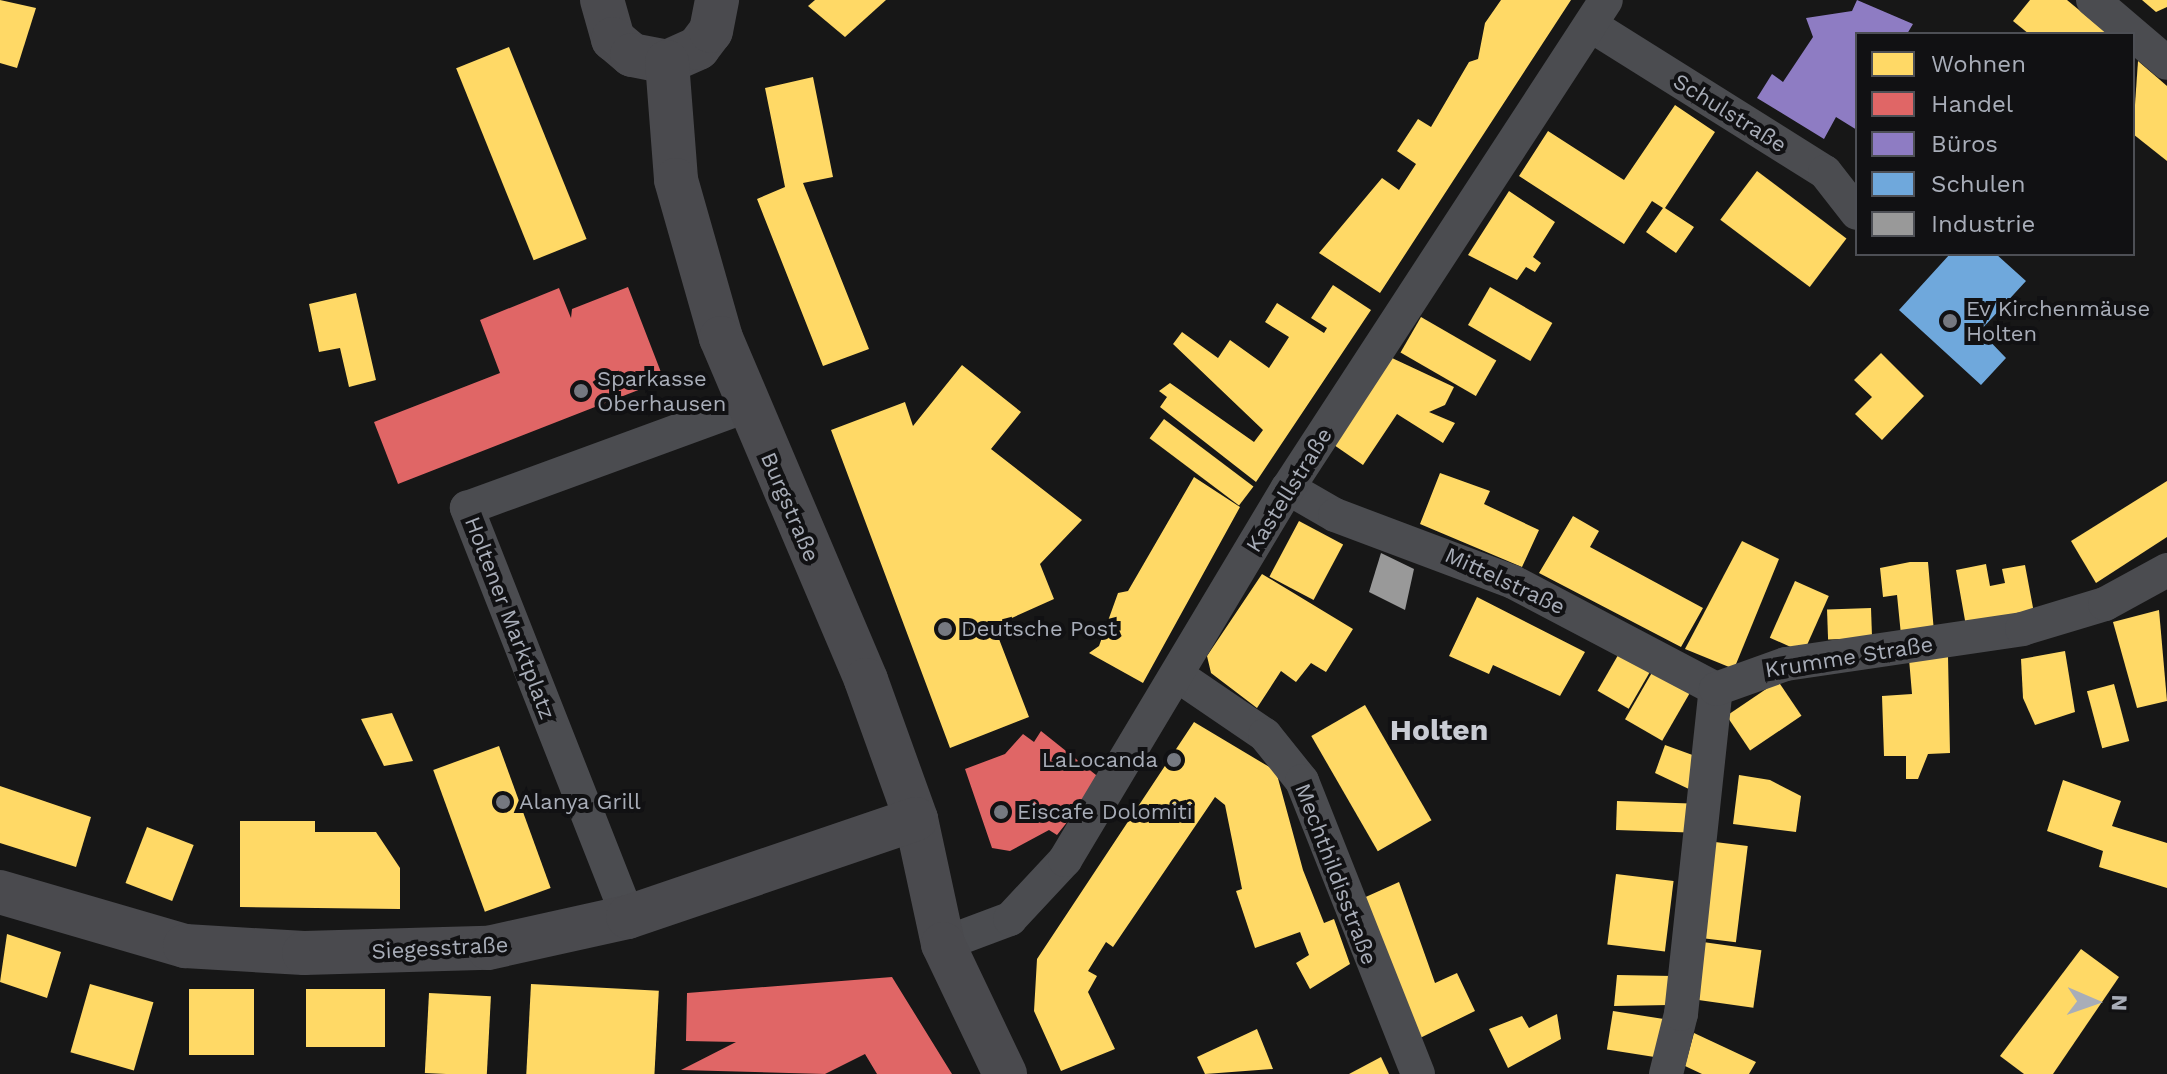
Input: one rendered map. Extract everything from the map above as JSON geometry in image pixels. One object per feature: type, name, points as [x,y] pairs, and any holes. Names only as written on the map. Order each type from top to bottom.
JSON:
[{"type":"main road","points":[[602,0],[613,39],[632,55],[667,62],[698,48],[711,31],[717,0]]},
{"type":"main road","name":"Burgstraße","points":[[667,62],[676,180],[748,405],[866,680],[916,819],[943,944],[1005,1074]]},
{"type":"main road","name":"Siegesstraße","points":[[0,892],[153,940],[244,951],[488,948],[628,917],[916,819]]},
{"type":"street","points":[[2093,0],[2131,32]]},
{"type":"street","name":"Schulstraße","points":[[1599,13],[1825,172],[1855,210]]},
{"type":"street","name":"Kastellstraße","points":[[943,944],[1010,919],[1065,860],[1288,488],[1599,13]]},
{"type":"street","points":[[2135,36],[2167,63]]},
{"type":"street","name":"Holtener Marktplatz","points":[[628,917],[467,508],[748,405]]},
{"type":"street","name":"Mittelstraße","points":[[1288,488],[1335,515],[1513,582],[1716,689]]},
{"type":"street","name":"Krumme Straße","points":[[1716,689],[1786,664],[2022,629],[2105,604],[2167,570]]},
{"type":"street","name":"Mechthildisstraße","points":[[1177,675],[1265,735],[1302,781],[1418,1074]]},
{"type":"street","points":[[1666,1074],[1681,1014],[1716,689]]},
{"type":"building: Wohnen","points":[[0,0],[36,8],[17,68],[0,63]]},
{"type":"building: Wohnen","points":[[815,0],[886,0],[845,37],[808,6]]},
{"type":"building: Wohnen","points":[[1501,0],[1571,0],[1380,293],[1319,253],[1382,178],[1399,190],[1416,164],[1397,151],[1418,119],[1431,127],[1469,62],[1478,59],[1485,23]]},
{"type":"building: Wohnen","points":[[2030,0],[2067,0],[2106,32],[2027,32],[2013,21]]},
{"type":"building: Wohnen","points":[[2142,0],[2167,0],[2167,7],[2156,12]]},
{"type":"building: Wohnen","points":[[509,47],[587,239],[534,260],[456,68]]},
{"type":"building: Wohnen","points":[[2138,61],[2167,86],[2167,161],[2135,136]]},
{"type":"building: Wohnen","points":[[813,77],[833,177],[803,183],[869,349],[823,366],[757,199],[785,187],[765,88]]},
{"type":"building: Wohnen","points":[[1675,105],[1715,132],[1665,208],[1694,227],[1676,253],[1646,232],[1663,208],[1652,201],[1624,244],[1519,176],[1548,131],[1624,180]]},
{"type":"building: Wohnen","points":[[1757,171],[1846,238],[1810,287],[1720,220]]},
{"type":"building: Wohnen","points":[[1509,191],[1555,222],[1533,257],[1541,263],[1535,272],[1526,267],[1517,280],[1468,255]]},
{"type":"building: Wohnen","points":[[1333,285],[1371,310],[1256,482],[1160,407],[1167,397],[1159,391],[1170,383],[1254,442],[1263,430],[1173,344],[1182,332],[1218,358],[1230,340],[1269,368],[1289,337],[1265,322],[1277,303],[1324,333],[1327,328],[1311,318]]},
{"type":"building: Wohnen","points":[[1490,287],[1552,323],[1530,361],[1468,325]]},
{"type":"building: Wohnen","points":[[356,293],[376,380],[349,387],[340,348],[319,352],[309,304]]},
{"type":"building: Wohnen","points":[[1421,317],[1496,361],[1476,396],[1400,353]]},
{"type":"building: Wohnen","points":[[1881,353],[1924,396],[1882,440],[1855,414],[1872,397],[1854,380]]},
{"type":"building: Wohnen","points":[[1392,358],[1454,387],[1445,405],[1429,412],[1455,423],[1443,443],[1397,414],[1363,465],[1334,445]]},
{"type":"building: Wohnen","points":[[962,365],[1021,412],[991,449],[1082,520],[1040,564],[1054,599],[994,626],[1029,717],[950,748],[831,430],[905,402],[913,426]]},
{"type":"building: Wohnen","points":[[1164,419],[1253,486],[1239,506],[1150,438]]},
{"type":"building: Wohnen","points":[[1440,473],[1490,491],[1484,504],[1539,530],[1522,567],[1420,524]]},
{"type":"building: Wohnen","points":[[1194,477],[1240,507],[1143,683],[1089,653],[1099,646],[1118,593],[1128,591]]},
{"type":"building: Wohnen","points":[[2167,481],[2167,537],[2096,583],[2071,541]]},
{"type":"building: Wohnen","points":[[1573,516],[1599,531],[1590,547],[1703,608],[1681,647],[1539,573]]},
{"type":"building: Wohnen","points":[[1299,521],[1343,544],[1314,600],[1269,577]]},
{"type":"building: Wohnen","points":[[1742,541],[1779,559],[1734,669],[1685,649]]},
{"type":"building: Wohnen","points":[[1928,562],[1934,632],[1901,635],[1897,595],[1883,597],[1880,568]]},
{"type":"building: Wohnen","points":[[1986,564],[1990,586],[2005,583],[2002,569],[2025,565],[2034,613],[1966,626],[1956,570]]},
{"type":"building: Wohnen","points":[[1262,574],[1353,629],[1326,672],[1311,663],[1296,682],[1281,671],[1257,708],[1211,673],[1207,656]]},
{"type":"building: Wohnen","points":[[1795,581],[1829,596],[1804,653],[1770,638]]},
{"type":"building: Wohnen","points":[[1477,597],[1585,652],[1560,696],[1493,665],[1489,674],[1449,656]]},
{"type":"building: Wohnen","points":[[1871,608],[1872,638],[1828,640],[1827,610]]},
{"type":"building: Wohnen","points":[[2159,610],[2167,701],[2137,708],[2113,622]]},
{"type":"building: Wohnen","points":[[1621,650],[1652,668],[1629,709],[1598,691]]},
{"type":"building: Wohnen","points":[[2065,651],[2075,712],[2035,725],[2023,698],[2021,659]]},
{"type":"building: Wohnen","points":[[1948,656],[1950,753],[1928,754],[1918,779],[1906,779],[1906,756],[1884,756],[1882,696],[1912,694],[1909,659]]},
{"type":"building: Wohnen","points":[[1654,669],[1691,690],[1662,741],[1625,719]]},
{"type":"building: Wohnen","points":[[1778,681],[1801,716],[1750,750],[1727,716]]},
{"type":"building: Wohnen","points":[[2114,684],[2129,741],[2102,748],[2087,691]]},
{"type":"building: Wohnen","points":[[1365,705],[1432,820],[1378,851],[1311,736]]},
{"type":"building: Wohnen","points":[[392,713],[413,761],[384,766],[361,719]]},
{"type":"building: Wohnen","points":[[1194,722],[1276,771],[1303,870],[1324,923],[1334,919],[1350,964],[1310,989],[1296,963],[1309,955],[1300,932],[1255,948],[1236,891],[1242,889],[1225,805],[1215,797],[1113,947],[1106,942],[1088,971],[1097,976],[1088,992],[1115,1049],[1061,1071],[1034,1011],[1037,959]]},
{"type":"building: Wohnen","points":[[1665,745],[1698,757],[1691,790],[1655,773]]},
{"type":"building: Wohnen","points":[[499,746],[551,888],[485,912],[433,770]]},
{"type":"building: Wohnen","points":[[1739,775],[1770,780],[1801,796],[1796,832],[1733,824]]},
{"type":"building: Wohnen","points":[[2063,780],[2121,801],[2112,826],[2167,843],[2167,888],[2099,867],[2103,851],[2047,831]]},
{"type":"building: Wohnen","points":[[0,786],[91,817],[76,867],[0,843]]},
{"type":"building: Wohnen","points":[[1617,801],[1690,804],[1689,833],[1616,830]]},
{"type":"building: Wohnen","points":[[240,821],[315,821],[315,832],[376,832],[400,868],[400,909],[240,907]]},
{"type":"building: Wohnen","points":[[147,827],[194,845],[172,901],[125,883]]},
{"type":"building: Wohnen","points":[[1715,842],[1748,846],[1736,942],[1703,938]]},
{"type":"building: Wohnen","points":[[1616,874],[1674,881],[1665,952],[1607,944]]},
{"type":"building: Wohnen","points":[[1399,882],[1435,983],[1457,973],[1475,1011],[1418,1039],[1359,900]]},
{"type":"building: Wohnen","points":[[7,934],[61,952],[47,998],[0,982]]},
{"type":"building: Wohnen","points":[[1703,942],[1761,950],[1753,1008],[1695,999]]},
{"type":"building: Wohnen","points":[[2081,949],[2119,977],[2053,1074],[2024,1074],[2000,1056]]},
{"type":"building: Wohnen","points":[[1617,975],[1673,976],[1669,1005],[1614,1006]]},
{"type":"building: Wohnen","points":[[90,984],[153,1002],[134,1070],[70,1052]]},
{"type":"building: Wohnen","points":[[531,984],[659,991],[654,1074],[526,1074]]},
{"type":"building: Wohnen","points":[[189,989],[254,989],[254,1055],[189,1055]]},
{"type":"building: Wohnen","points":[[306,989],[385,989],[385,1047],[306,1047]]},
{"type":"building: Wohnen","points":[[429,993],[491,996],[487,1074],[425,1073]]},
{"type":"building: Wohnen","points":[[1613,1011],[1665,1019],[1659,1058],[1607,1050]]},
{"type":"building: Wohnen","points":[[1557,1014],[1561,1039],[1508,1068],[1489,1029],[1522,1016],[1529,1028]]},
{"type":"building: Wohnen","points":[[1257,1029],[1273,1069],[1205,1074],[1197,1057]]},
{"type":"building: Wohnen","points":[[1694,1033],[1756,1062],[1749,1074],[1702,1074],[1685,1066]]},
{"type":"building: Wohnen","points":[[1381,1057],[1389,1074],[1349,1074]]},
{"type":"building: Handel","points":[[628,287],[664,380],[398,484],[374,422],[500,373],[480,320],[559,288],[571,318],[572,309]]},
{"type":"building: Handel","points":[[1041,731],[1101,779],[1057,835],[1049,830],[1010,851],[992,848],[965,769],[1005,754],[1023,734],[1034,742]]},
{"type":"building: Handel","points":[[892,977],[952,1074],[877,1074],[865,1054],[825,1074],[681,1070],[736,1042],[686,1041],[687,993]]},
{"type":"building: Büros","points":[[1857,0],[1913,24],[1908,32],[1855,32],[1855,129],[1836,117],[1824,139],[1757,98],[1772,74],[1783,82],[1813,37],[1806,18],[1852,11]]},
{"type":"building: Schulen","name":"Ev Kirchenmäuse Holten","points":[[1948,256],[1998,256],[2026,281],[1980,331],[2006,358],[1981,385],[1899,310]]},
{"type":"building: Industrie","points":[[1381,553],[1414,569],[1405,610],[1369,592]]},
{"type":"place","name":"Ev Kirchenmäuse Holten","points":[[1950,321]]},
{"type":"place","name":"Sparkasse Oberhausen","points":[[581,391]]},
{"type":"place","name":"Deutsche Post","points":[[945,629]]},
{"type":"place","name":"LaLocanda","points":[[1174,760]]},
{"type":"place","name":"Alanya Grill","points":[[503,802]]},
{"type":"place","name":"Eiscafe Dolomiti","points":[[1001,812]]},
{"type":"district","name":"Holten","points":[[1439,730]]}]
